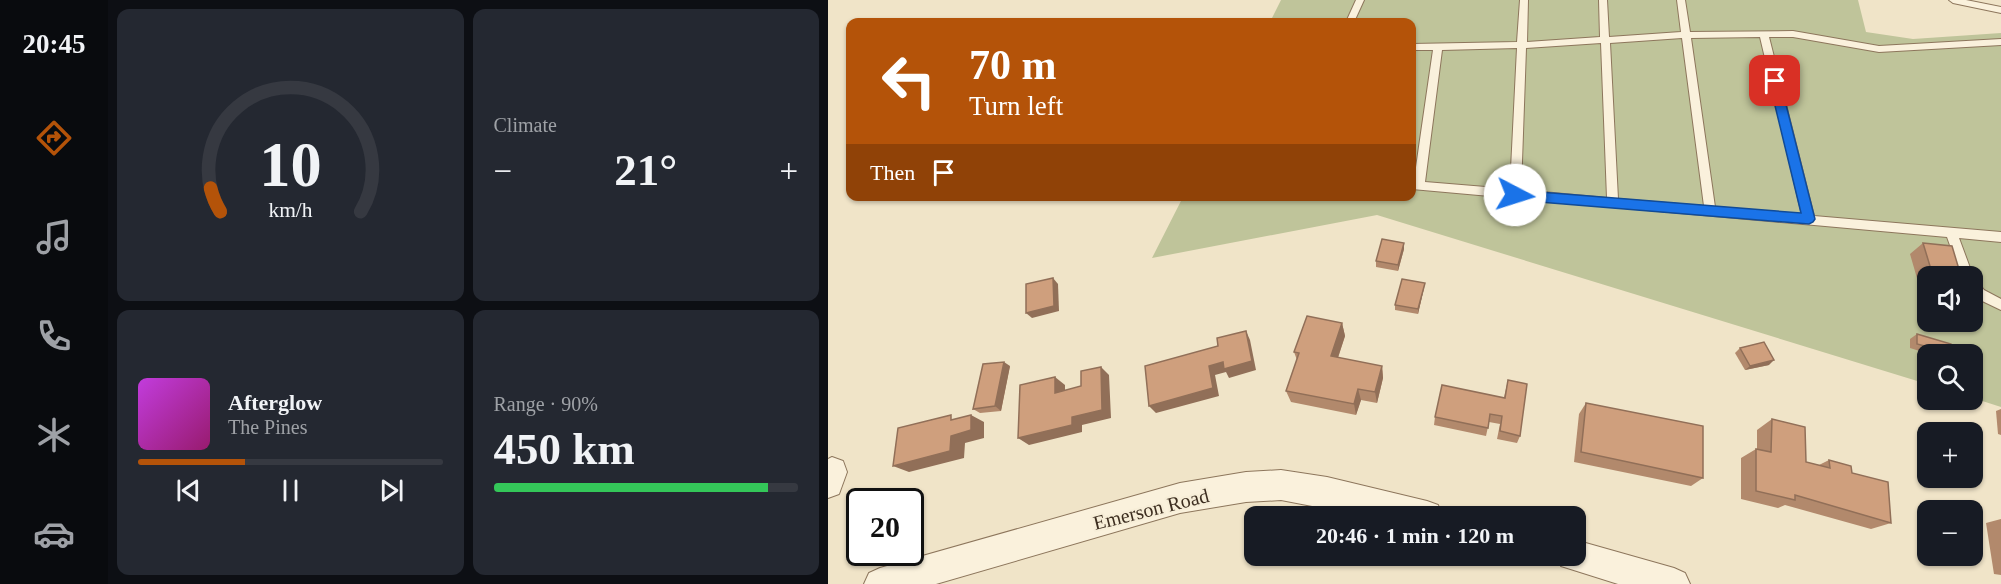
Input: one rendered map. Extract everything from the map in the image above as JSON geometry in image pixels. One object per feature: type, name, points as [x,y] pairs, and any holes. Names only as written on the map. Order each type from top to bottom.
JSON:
[{"type":"street","name":"Emerson Road","points":[[880,584],[1180,498],[1246,487],[1281,485],[1327,492],[1385,506]]},
{"type":"street","points":[[1586,559],[1674,584]]},
{"type":"lane","points":[[1352,18],[1360,0]]},
{"type":"lane","points":[[1515,195],[1524,0]]},
{"type":"lane","points":[[1603,0],[1613,204]]},
{"type":"lane","points":[[1681,0],[1710,212]]},
{"type":"lane","points":[[1953,0],[2001,10]]},
{"type":"lane","points":[[1416,46],[1438,48],[1793,33],[1879,49],[2001,42]]},
{"type":"lane","points":[[1764,35],[1809,219]]},
{"type":"lane","points":[[1416,180],[1438,48]]},
{"type":"lane","points":[[1416,186],[2001,237]]},
{"type":"lane","points":[[1951,232],[1963,266]]},
{"type":"lane","points":[[1983,296],[2001,305]]},
{"type":"green space","points":[[1281,0],[1858,0],[1866,32],[1913,39],[2001,33],[2001,407],[1983,401],[1983,344],[1917,344],[1917,381],[1377,215],[1152,258],[1181,201],[1416,201],[1416,18],[1272,18]]},
{"type":"building","points":[[1382,239],[1404,243],[1398,265],[1376,261]]},
{"type":"building","points":[[1923,243],[1952,246],[1958,266],[1930,266]]},
{"type":"building","points":[[1053,278],[1054,306],[1026,313],[1026,284]]},
{"type":"building","points":[[1402,279],[1425,283],[1418,309],[1395,305]]},
{"type":"building","points":[[1307,316],[1342,323],[1331,356],[1382,366],[1375,392],[1358,389],[1354,404],[1286,391],[1299,353],[1294,352]]},
{"type":"building","points":[[1246,331],[1252,361],[1224,369],[1223,362],[1209,366],[1213,388],[1149,406],[1145,366],[1218,346],[1217,338]]},
{"type":"building","points":[[1917,334],[1951,344],[1917,344]]},
{"type":"building","points":[[1764,342],[1774,360],[1750,366],[1740,348]]},
{"type":"building","points":[[1004,362],[995,406],[973,409],[983,364]]},
{"type":"building","points":[[1101,367],[1102,410],[1072,417],[1072,425],[1018,438],[1020,385],[1055,377],[1055,393],[1081,386],[1081,371]]},
{"type":"building","points":[[1508,380],[1527,384],[1520,436],[1500,431],[1502,416],[1490,414],[1488,428],[1435,417],[1442,385],[1505,398]]},
{"type":"building","points":[[1586,403],[1703,426],[1703,478],[1581,452]]},
{"type":"building","points":[[951,415],[951,420],[971,415],[971,430],[951,436],[950,451],[893,466],[898,428]]},
{"type":"building","points":[[1772,419],[1805,427],[1806,462],[1830,468],[1829,460],[1851,466],[1852,473],[1888,482],[1891,523],[1795,495],[1795,500],[1756,491],[1756,449],[1771,452]]},
{"type":"route","points":[[1515,195],[1809,219],[1775,81]]}]
